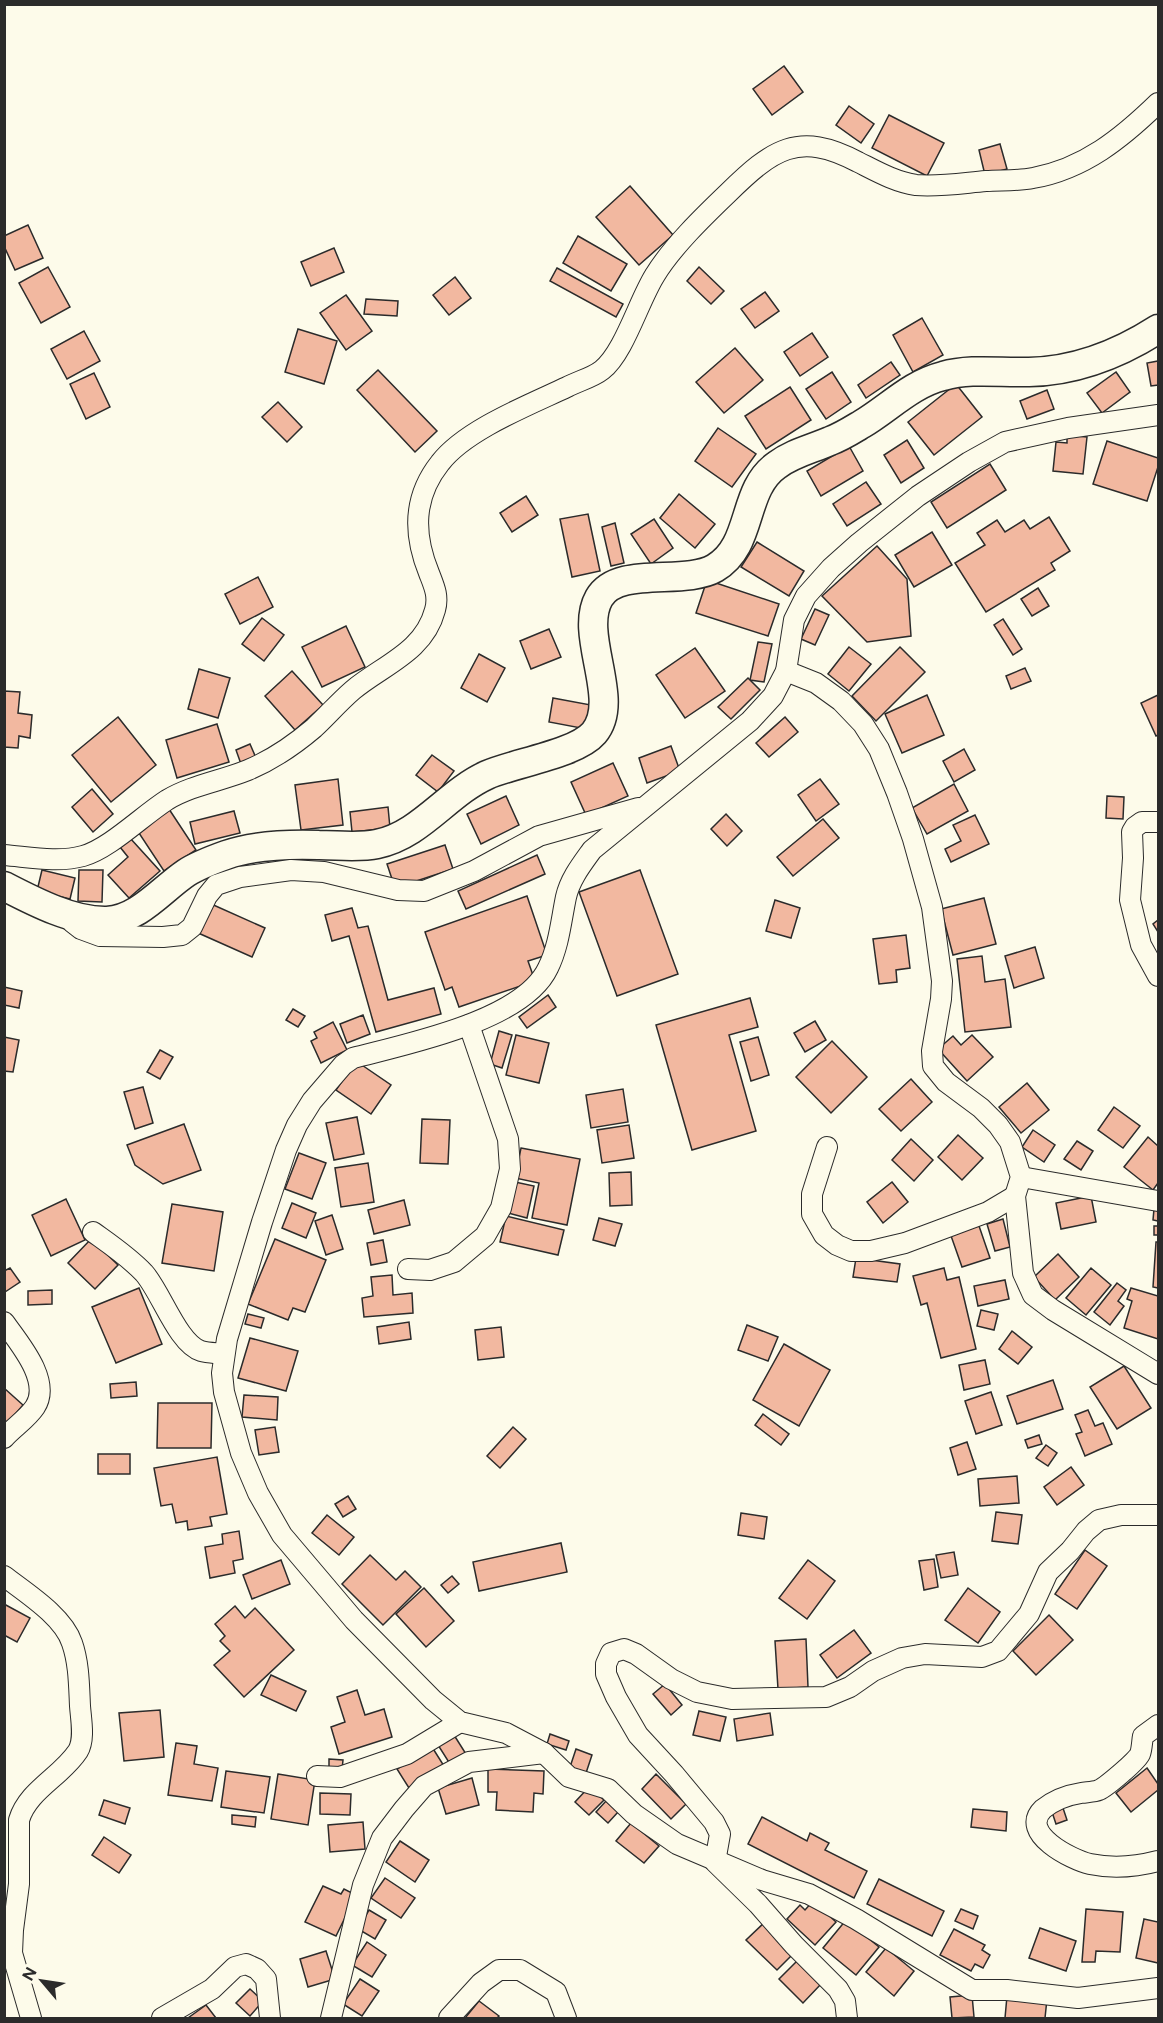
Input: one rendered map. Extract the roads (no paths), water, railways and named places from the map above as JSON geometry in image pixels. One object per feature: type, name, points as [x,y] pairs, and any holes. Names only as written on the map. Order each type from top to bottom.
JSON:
[{"type":"street","points":[[4,855],[61,859],[84,856],[108,843],[171,797],[202,784],[247,771],[284,752],[313,729],[355,689],[414,648],[427,631],[436,609],[437,592],[420,551],[417,526],[419,506],[437,466],[450,451],[497,421],[605,368],[621,344],[656,272],[671,250],[754,169],[777,152],[801,146],[819,146],[842,154],[895,180],[916,185],[1029,179],[1060,171],[1088,159],[1137,123],[1158,103]]},
{"type":"street","points":[[4,886],[61,912],[108,921],[130,915],[199,865],[232,853],[250,849],[305,845],[362,846],[393,839],[407,833],[453,796],[487,775],[585,741],[594,733],[600,723],[603,709],[603,692],[595,648],[594,612],[598,599],[605,591],[631,580],[698,575],[714,569],[737,545],[744,530],[756,488],[764,476],[776,465],[799,452],[831,441],[865,423],[895,400],[940,376],[962,372],[1053,371],[1077,367],[1122,349],[1158,329]]},
{"type":"street","points":[[1158,416],[1068,428],[1005,442],[969,462],[918,496],[859,543],[831,568],[806,596],[794,620],[786,671],[773,696],[750,721],[592,850],[576,872],[566,896],[562,921],[548,969],[535,986],[500,1011],[469,1025],[353,1058],[343,1065],[312,1101],[297,1125],[286,1150],[227,1339],[222,1373],[224,1392],[241,1453],[258,1493],[282,1535],[354,1620],[433,1700],[460,1722],[506,1733],[544,1754],[569,1777],[608,1789],[634,1814],[669,1838],[716,1862],[762,1880],[809,1894],[856,1919],[972,1990],[1007,1990],[1078,1998],[1158,1988]]},
{"type":"street","points":[[786,671],[816,683],[841,701],[863,724],[879,749],[913,839],[932,907],[942,981],[932,1051],[933,1066],[946,1082],[981,1108],[998,1125],[1010,1142],[1021,1177],[1015,1196],[1023,1273],[1033,1295],[1053,1310],[1158,1374]]},
{"type":"street","points":[[61,912],[81,930],[100,936],[182,935],[192,927],[211,890],[216,885],[240,877],[308,870],[339,875],[398,890],[424,891],[474,871],[539,836],[646,806]]},
{"type":"street","points":[[1158,822],[1142,822],[1134,826],[1130,900],[1141,945],[1158,976]]},
{"type":"street","points":[[408,1269],[430,1270],[454,1262],[485,1236],[501,1208],[510,1169],[508,1139],[469,1025]]},
{"type":"street","points":[[828,1147],[812,1194],[812,1214],[824,1235],[850,1251],[871,1251],[905,1243],[988,1212],[1015,1196]]},
{"type":"street","points":[[1021,1177],[1158,1202]]},
{"type":"street","points":[[93,1232],[120,1251],[145,1274],[182,1337],[199,1351],[224,1354]]},
{"type":"street","points":[[4,1322],[37,1374],[39,1393],[37,1405],[4,1438]]},
{"type":"street","points":[[716,1862],[720,1834],[714,1822],[675,1774],[638,1735],[616,1697],[606,1674],[606,1664],[611,1653],[624,1648],[670,1679],[697,1692],[732,1699],[826,1696],[850,1687],[873,1671],[902,1658],[925,1654],[982,1657],[998,1652],[1029,1614],[1048,1572],[1099,1520],[1121,1515],[1158,1515]]},
{"type":"street","points":[[4,1576],[56,1618],[65,1629],[72,1642],[76,1660],[81,1717],[79,1750],[64,1768],[30,1799],[21,1811],[19,1820],[20,1884],[12,1953],[31,2019]]},
{"type":"street","points":[[317,1776],[340,1777],[408,1754],[460,1722]]},
{"type":"street","points":[[1158,1725],[1143,1736],[1140,1755],[1126,1770],[1100,1790],[1078,1793],[1053,1802],[1041,1811],[1036,1822],[1037,1832],[1080,1862],[1107,1868],[1136,1867],[1158,1861]]},
{"type":"street","points":[[331,2019],[363,1885],[382,1838],[404,1809],[424,1786],[469,1762],[544,1754]]},
{"type":"street","points":[[716,1862],[838,1989],[845,2001],[847,2019]]},
{"type":"street","points":[[162,2019],[212,1989],[235,1967],[246,1964],[257,1969],[266,1979],[270,2019]]},
{"type":"street","points":[[449,2019],[481,1983],[499,1970],[520,1970],[556,1992],[566,2019]]}]
